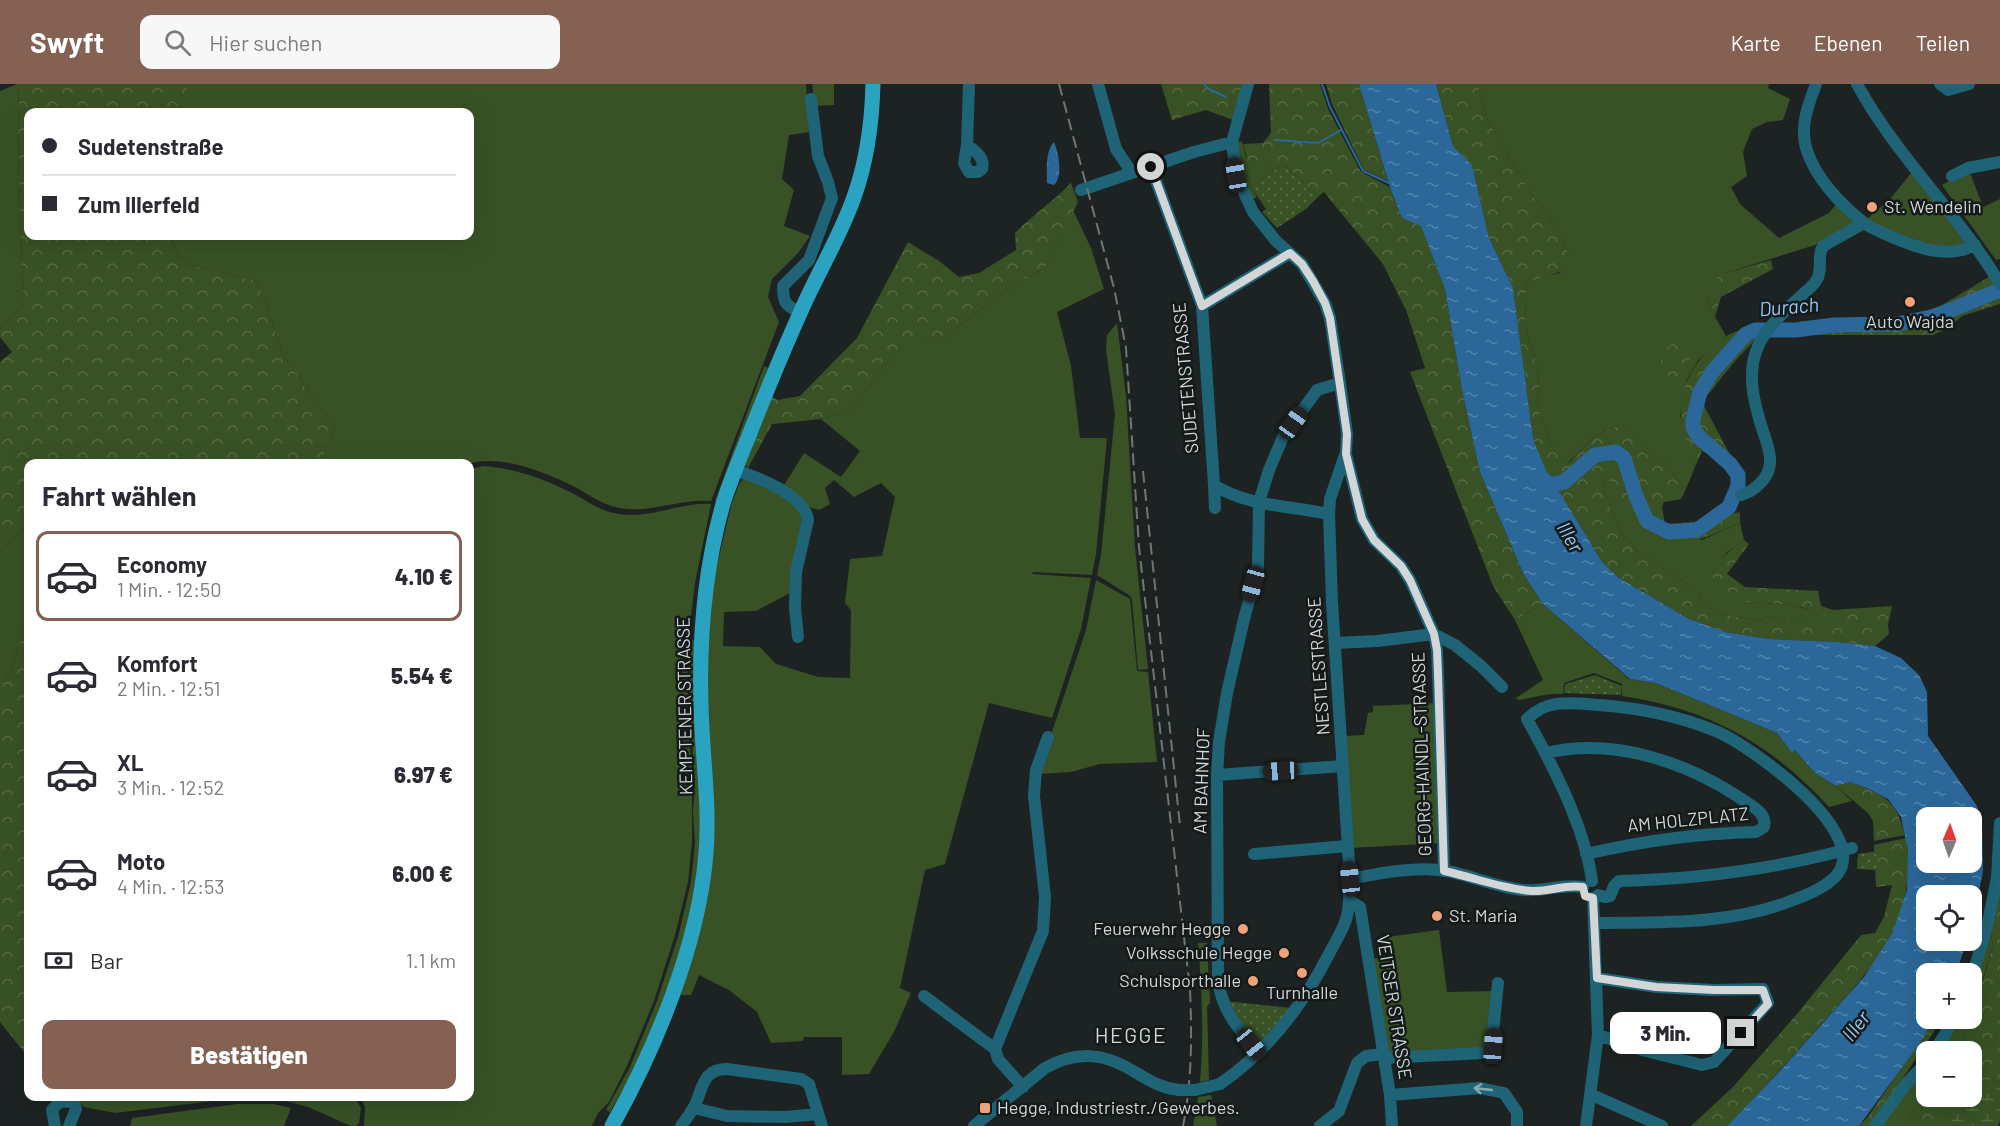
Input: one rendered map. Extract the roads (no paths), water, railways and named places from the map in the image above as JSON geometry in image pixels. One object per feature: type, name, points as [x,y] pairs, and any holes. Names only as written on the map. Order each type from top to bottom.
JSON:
[{"type":"main road","name":"KEMPTENER STRASSE","points":[[612,1126],[640,1073],[668,1006],[691,937],[703,881],[707,813],[700,705],[701,651],[705,586],[723,504],[775,369],[854,198],[866,157],[873,84]]},
{"type":"street","points":[[967,145],[969,84]]},
{"type":"street","points":[[1098,84],[1116,149],[1132,172]]},
{"type":"street","name":"GEORG-HAINDL-STRASSE","points":[[1248,84],[1232,142],[1236,175],[1244,195],[1264,227],[1302,264],[1325,303],[1330,318],[1340,382],[1347,434],[1346,454],[1362,519],[1374,540],[1401,566],[1410,580],[1434,634],[1438,673],[1444,871],[1520,890],[1535,891],[1587,884]]},
{"type":"street","points":[[1816,84],[1804,124],[1806,149],[1824,184],[1864,223],[1908,244],[1951,252],[1968,249],[1975,245]]},
{"type":"street","points":[[1857,84],[1896,145],[1975,245],[1997,279]]},
{"type":"street","points":[[1940,84],[1948,90],[1969,84]]},
{"type":"street","points":[[800,312],[788,307],[783,301],[783,286],[808,260],[832,198],[818,156],[811,99]]},
{"type":"street","points":[[1081,190],[1232,142]]},
{"type":"street","points":[[1952,176],[1968,168],[2000,162]]},
{"type":"street","name":"SUDETENSTRASSE","points":[[1151,167],[1202,306],[1215,508]]},
{"type":"street","points":[[1741,495],[1749,493],[1758,486],[1766,476],[1770,464],[1754,395],[1752,375],[1753,360],[1763,334],[1815,283],[1820,270],[1822,246],[1864,223]]},
{"type":"street","points":[[1202,306],[1290,253]]},
{"type":"street","name":"AM BAHNHOF","points":[[1259,1053],[1227,1012],[1221,999],[1218,981],[1217,775],[1219,742],[1227,693],[1258,567],[1259,502],[1270,465],[1283,437],[1317,390],[1340,382]]},
{"type":"street","name":"NESTLESTRASSE","points":[[1023,1087],[1057,1061],[1082,1055],[1117,1063],[1162,1087],[1195,1090],[1220,1084],[1259,1053],[1289,1019],[1320,972],[1346,918],[1349,900],[1350,879],[1329,514],[1330,499],[1346,454]]},
{"type":"street","points":[[735,470],[757,477],[787,494],[799,502],[807,513],[808,520],[796,572],[798,637]]},
{"type":"street","points":[[1214,485],[1223,492],[1259,502],[1329,514]]},
{"type":"street","points":[[1335,643],[1377,641],[1434,634],[1455,645],[1502,687]]},
{"type":"street","points":[[1574,703],[1653,712],[1718,732],[1753,752],[1785,776],[1832,826],[1848,849],[1739,872],[1673,879],[1619,881],[1610,896],[1585,896],[1586,854],[1574,816],[1546,753],[1527,719],[1536,710],[1548,704],[1574,703]]},
{"type":"street","points":[[995,1049],[1043,931],[1045,897],[1034,796],[1036,770],[1048,737]]},
{"type":"street","name":"AM HOLZPLATZ","points":[[1546,753],[1568,748],[1604,749],[1650,756],[1708,778],[1755,808],[1763,816],[1765,822],[1764,827],[1756,832],[1680,836],[1637,842],[1586,854]]},
{"type":"street","points":[[1217,775],[1343,766]]},
{"type":"street","points":[[1976,963],[1997,878],[2000,823]]},
{"type":"street","points":[[1254,854],[1347,846]]},
{"type":"street","points":[[1595,923],[1701,922],[1764,911],[1809,895],[1836,876],[1848,849]]},
{"type":"street","points":[[1350,879],[1390,871],[1444,871]]},
{"type":"street","points":[[1586,1126],[1592,1095],[1598,1035],[1596,896]]},
{"type":"street","name":"VEITSER STRASSE","points":[[1349,900],[1360,907],[1390,1095],[1392,1126]]},
{"type":"street","points":[[1597,978],[1656,987],[1763,990],[1768,1004],[1714,1062],[1702,1065],[1646,1051],[1598,1035]]},
{"type":"street","points":[[1320,1126],[1339,1112],[1357,1063],[1366,1056],[1491,1051],[1498,983]]},
{"type":"street","points":[[924,996],[995,1049],[998,1059],[1023,1087],[974,1126]]},
{"type":"street","points":[[681,1126],[694,1108],[707,1076],[717,1069],[801,1079],[809,1084],[820,1120],[727,1116],[694,1108]]},
{"type":"street","points":[[1875,1126],[1916,1073]]},
{"type":"street","points":[[1390,1095],[1480,1088],[1504,1093],[1517,1112],[1517,1126]]},
{"type":"street","points":[[1592,1095],[1662,1126]]},
{"type":"street","points":[[55,1126],[52,1110],[61,1101]]},
{"type":"street","points":[[66,1101],[74,1104],[76,1109],[69,1126]]},
{"type":"water","name":"Iller","points":[[1359,84],[1436,84],[1453,146],[1472,165],[1489,238],[1513,288],[1533,438],[1545,468],[1602,562],[1619,578],[1689,619],[1725,632],[1769,639],[1875,646],[1901,658],[1919,675],[1927,692],[1928,736],[1977,807],[1916,807],[1916,873],[1982,873],[1982,827],[1983,872],[1980,885],[1916,885],[1916,951],[1964,951],[1959,963],[1916,963],[1916,1029],[1928,1029],[1921,1041],[1916,1041],[1916,1048],[1859,1126],[1727,1126],[1864,977],[1892,934],[1907,890],[1908,851],[1901,817],[1888,799],[1869,789],[1850,782],[1836,786],[1815,773],[1795,750],[1792,753],[1777,733],[1656,683],[1630,679],[1543,604],[1524,575],[1480,472],[1462,390],[1445,289],[1421,226],[1402,218],[1390,187]]},
{"type":"water","points":[[1054,142],[1059,158],[1059,171],[1054,185],[1047,183],[1047,172],[1048,156]]},
{"type":"waterway","points":[[1204,84],[1226,97]]},
{"type":"waterway","points":[[1322,84],[1330,107],[1363,171],[1391,184]]},
{"type":"waterway","points":[[1275,140],[1318,143],[1341,130]]},
{"type":"waterway","name":"Durach","points":[[1535,480],[1554,484],[1564,482],[1595,455],[1616,452],[1624,458],[1647,521],[1669,532],[1697,530],[1729,507],[1738,486],[1738,475],[1730,464],[1698,436],[1693,427],[1693,420],[1700,392],[1712,372],[1746,334],[1755,330],[1897,324],[1936,316],[2000,290]]},
{"type":"railway","points":[[1059,84],[1114,288],[1126,348],[1139,547],[1190,989],[1191,1058],[1183,1126]]},
{"type":"railway","points":[[1143,471],[1180,826]]},
{"type":"place","name":"St. Wendelin","points":[[1872,207]]},
{"type":"place","name":"Auto Wajda","points":[[1910,302]]},
{"type":"place","name":"St. Maria","points":[[1437,916]]},
{"type":"place","name":"Feuerwehr Hegge","points":[[1243,929]]},
{"type":"place","name":"Volksschule Hegge","points":[[1284,953]]},
{"type":"place","name":"Turnhalle","points":[[1302,973]]},
{"type":"place","name":"Schulsporthalle","points":[[1253,981]]},
{"type":"place","name":"Hegge, Industriestr./Gewerbes.","points":[[985,1108]]},
{"type":"district","name":"HEGGE","points":[[1131,1036]]}]
